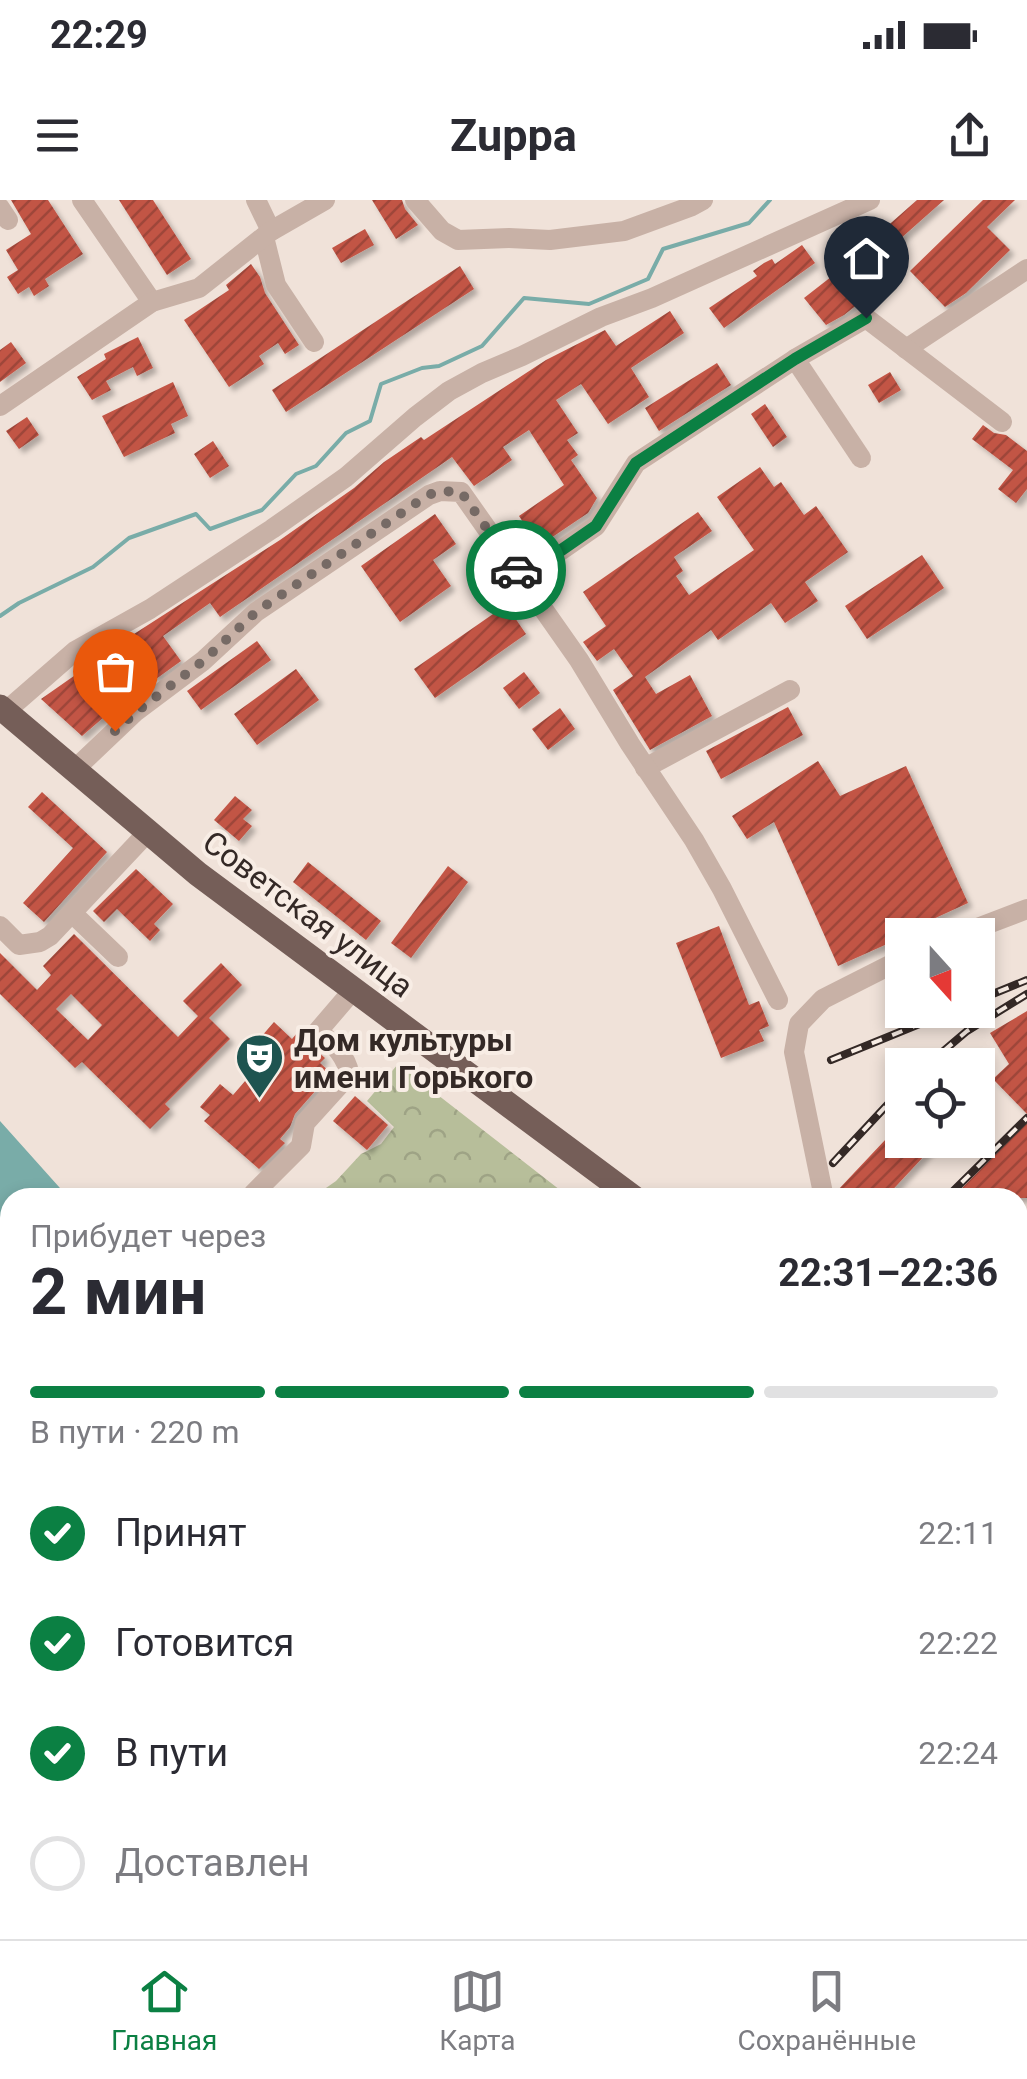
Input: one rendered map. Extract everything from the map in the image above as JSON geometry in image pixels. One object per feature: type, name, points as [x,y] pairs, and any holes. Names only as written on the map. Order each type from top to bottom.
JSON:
[{"type":"main road","name":"Советская улица","points":[[2,710],[198,874],[621,1188]]},
{"type":"street","points":[[82,200],[152,302]]},
{"type":"street","points":[[256,200],[268,234],[276,284],[314,342]]},
{"type":"street","points":[[0,406],[152,302],[199,288],[268,234],[325,200]]},
{"type":"street","points":[[415,200],[442,230],[458,240],[550,240],[624,231],[703,200]]},
{"type":"street","points":[[2,710],[75,651],[150,610],[346,477],[449,391],[601,317],[870,200]]},
{"type":"street","points":[[906,349],[1027,269]]},
{"type":"street","points":[[521,578],[596,526],[636,463],[795,359],[866,318],[1002,422]]},
{"type":"street","points":[[795,359],[861,458]]},
{"type":"street","points":[[74,770],[136,712],[203,661],[256,612],[428,495],[461,492],[579,660],[694,840],[778,1000]]},
{"type":"street","points":[[646,768],[790,690]]},
{"type":"street","points":[[0,926],[19,945],[50,936],[148,832]]},
{"type":"street","points":[[995,921],[1027,908]]},
{"type":"street","points":[[72,913],[118,957]]},
{"type":"street","points":[[822,1188],[794,1052],[800,1024],[822,999],[885,968]]},
{"type":"street","points":[[259,1188],[301,1146],[305,1123],[343,1081],[348,1068],[344,1057],[311,1025],[354,989]]},
{"type":"green space","points":[[398,1064],[557,1188],[326,1188],[361,1154],[381,1144],[394,1127],[367,1101]]},
{"type":"water","points":[[0,1121],[60,1188],[0,1188]]},
{"type":"building","points":[[11,200],[48,200],[83,254],[45,279],[49,286],[34,296],[29,287],[18,294],[7,277],[18,270],[6,250],[31,234]]},
{"type":"building","points":[[119,200],[153,200],[191,259],[167,275]]},
{"type":"building","points":[[372,200],[402,200],[418,225],[396,239]]},
{"type":"building","points":[[917,200],[944,200],[873,263],[887,281],[826,325],[804,298],[886,234],[883,230]]},
{"type":"building","points":[[983,200],[1015,200],[987,227],[1010,250],[966,293],[945,307],[910,271]]},
{"type":"building","points":[[365,229],[374,245],[341,263],[332,248]]},
{"type":"building","points":[[802,245],[815,263],[724,328],[709,308],[757,276],[753,271],[764,263],[772,259],[775,264]]},
{"type":"building","points":[[251,264],[299,345],[285,354],[278,343],[259,356],[264,364],[229,387],[184,320],[229,290],[226,285]]},
{"type":"building","points":[[460,266],[474,289],[286,412],[272,390]]},
{"type":"building","points":[[670,311],[684,333],[631,368],[649,397],[608,424],[581,384],[556,400],[578,433],[567,440],[578,455],[571,460],[597,498],[588,513],[539,546],[519,516],[564,485],[529,430],[503,447],[512,460],[474,486],[452,457],[220,617],[210,603],[163,636],[181,661],[156,679],[144,660],[115,679],[122,689],[96,707],[104,717],[82,736],[41,699],[280,540],[421,437],[424,440],[546,360],[605,330],[616,346]]},
{"type":"building","points":[[138,337],[153,368],[137,376],[133,367],[106,381],[111,390],[92,400],[77,377],[106,359],[104,354]]},
{"type":"building","points":[[11,342],[26,363],[0,382],[0,350]]},
{"type":"building","points":[[717,363],[731,385],[659,431],[645,408]]},
{"type":"building","points":[[890,372],[901,390],[879,403],[868,385]]},
{"type":"building","points":[[173,382],[188,416],[171,424],[175,433],[124,457],[102,416]]},
{"type":"building","points":[[765,404],[787,437],[773,447],[751,414]]},
{"type":"building","points":[[27,417],[39,435],[19,449],[6,431]]},
{"type":"building","points":[[983,425],[1006,435],[1027,451],[1027,489],[1016,503],[998,489],[1013,470],[972,439]]},
{"type":"building","points":[[213,441],[229,466],[210,478],[194,454]]},
{"type":"building","points":[[760,467],[774,487],[781,482],[804,515],[816,506],[848,552],[805,582],[818,601],[785,623],[771,603],[718,640],[711,630],[645,677],[656,694],[690,675],[712,716],[650,750],[613,690],[633,676],[614,649],[597,661],[583,642],[606,626],[583,592],[698,512],[712,531],[674,557],[683,571],[676,576],[689,595],[754,550],[717,497]]},
{"type":"building","points":[[435,514],[456,544],[433,560],[451,586],[400,622],[361,566]]},
{"type":"building","points":[[922,555],[944,588],[867,639],[845,606]]},
{"type":"building","points":[[506,605],[526,634],[435,698],[414,669]]},
{"type":"building","points":[[257,641],[271,660],[201,710],[187,691]]},
{"type":"building","points":[[296,669],[319,700],[257,745],[234,714]]},
{"type":"building","points":[[524,672],[540,693],[519,709],[503,688]]},
{"type":"building","points":[[788,707],[803,735],[721,779],[706,751]]},
{"type":"building","points":[[560,708],[575,729],[548,750],[532,729]]},
{"type":"building","points":[[818,761],[840,796],[906,766],[968,903],[935,918],[885,918],[885,945],[838,966],[774,822],[747,839],[732,816]]},
{"type":"building","points":[[42,792],[107,852],[44,922],[23,903],[73,848],[28,807]]},
{"type":"building","points":[[235,796],[252,810],[243,819],[252,826],[239,841],[214,820]]},
{"type":"building","points":[[308,862],[381,921],[366,940],[293,882]]},
{"type":"building","points":[[448,866],[468,882],[411,958],[391,943]]},
{"type":"building","points":[[136,869],[173,904],[154,924],[160,930],[150,941],[117,909],[104,922],[93,911]]},
{"type":"building","points":[[719,926],[749,1005],[759,1001],[769,1026],[759,1030],[764,1041],[721,1058],[676,943]]},
{"type":"building","points":[[74,934],[178,1037],[198,1016],[183,1001],[221,963],[242,985],[209,1018],[230,1039],[165,1104],[170,1109],[150,1129],[82,1062],[75,1068],[0,994],[0,953],[37,990],[51,975],[43,966]],"holes":[[[71,994],[102,1025],[88,1040],[56,1009]]]},
{"type":"building","points":[[1027,1011],[1027,1114],[995,1081],[1009,1064],[990,1033]]},
{"type":"building","name":"Дом культуры имени Горького","points":[[274,1022],[292,1039],[297,1033],[325,1058],[320,1063],[331,1073],[295,1114],[280,1139],[285,1143],[259,1169],[204,1121],[210,1115],[200,1107],[220,1084],[233,1095],[259,1065],[247,1053]]},
{"type":"building","points":[[355,1096],[388,1125],[367,1150],[333,1121]]},
{"type":"building","points":[[1027,1123],[1027,1188],[962,1188]]},
{"type":"building","points":[[885,1140],[885,1158],[922,1158],[894,1188],[840,1188]]},
{"type":"waterway","points":[[0,616],[93,567],[129,538],[196,514],[210,529],[262,510],[296,474],[316,466],[346,433],[370,421],[381,384],[422,368],[439,366],[482,346],[524,298],[589,304],[648,279],[663,249],[749,223],[770,200]]},
{"type":"railway","points":[[995,993],[1027,980]]},
{"type":"railway","points":[[947,1048],[1027,994]]},
{"type":"railway","points":[[831,1060],[910,1028]]},
{"type":"railway","points":[[833,1163],[885,1107]]},
{"type":"railway","points":[[956,1188],[1027,1118]]},
{"type":"way so far","points":[[115,731],[203,661],[256,612],[428,495],[461,492],[516,570]]},
{"type":"place","name":"Дом культуры имени Горького","points":[[259,1100]]},
{"type":"route","points":[[516,570],[521,578],[596,526],[636,463],[795,359],[866,318]]}]
